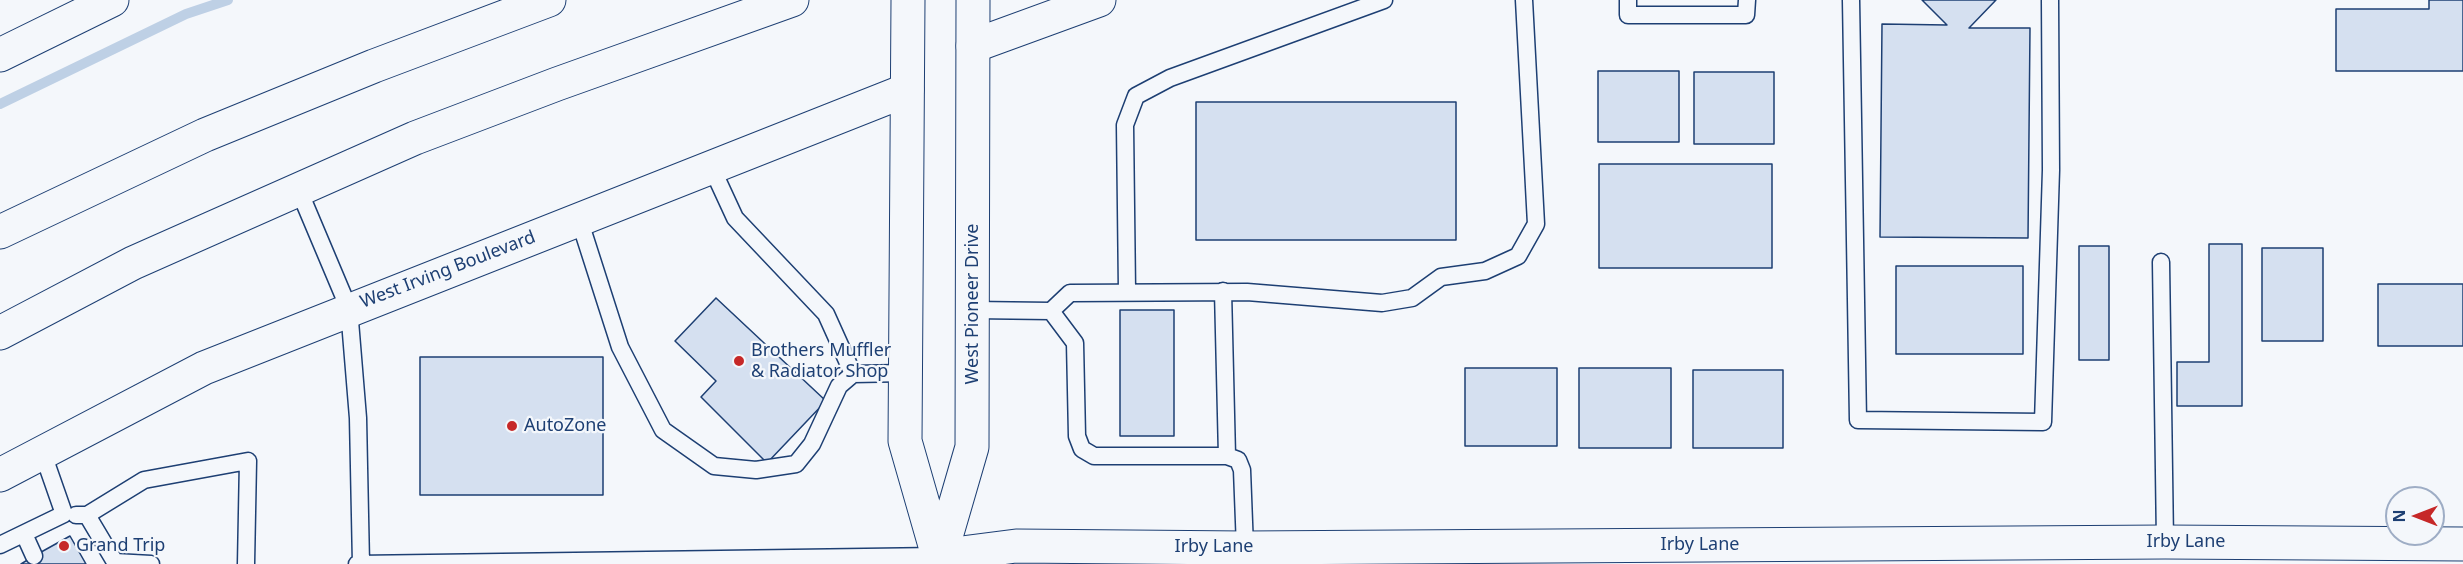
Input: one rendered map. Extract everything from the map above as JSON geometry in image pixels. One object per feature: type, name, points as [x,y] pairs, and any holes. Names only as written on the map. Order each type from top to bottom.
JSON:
[{"type":"street","points":[[0,55],[112,0]]},
{"type":"street","points":[[0,232],[205,135],[374,66],[549,0]]},
{"type":"street","points":[[0,333],[134,262],[416,138],[557,84],[792,0]]},
{"type":"street","points":[[908,0],[905,441],[938,560]]},
{"type":"street","name":"West Pioneer Drive","points":[[938,560],[972,447],[973,0]]},
{"type":"street","points":[[973,46],[1099,0]]},
{"type":"street","name":"West Irving Boulevard","points":[[0,476],[42,451],[204,368],[907,90]]},
{"type":"street","name":"Irby Lane","points":[[938,560],[1016,546],[1245,548],[2164,542],[2463,544]]},
{"type":"lane","points":[[1127,291],[1125,125],[1136,96],[1170,78],[1384,0]]},
{"type":"lane","points":[[973,310],[1051,311],[1070,292],[1127,291],[1223,291],[1383,303],[1412,298],[1441,277],[1485,272],[1518,256],[1536,224],[1524,0]]},
{"type":"lane","points":[[1628,0],[1628,15],[1746,15],[1746,0]]},
{"type":"lane","points":[[1851,0],[1858,420],[2031,422],[2043,422],[2051,170],[2050,0]]},
{"type":"lane","points":[[711,166],[735,218],[826,314],[853,374]]},
{"type":"lane","points":[[298,188],[349,309],[358,418],[360,564],[938,560]]},
{"type":"lane","points":[[579,219],[620,347],[663,430],[714,466],[756,470],[796,464],[812,444],[839,386],[853,374],[906,374]]},
{"type":"lane","points":[[2162,262],[2164,542]]},
{"type":"lane","points":[[1223,291],[1227,456]]},
{"type":"lane","points":[[1051,311],[1075,343],[1077,436],[1082,449],[1094,456],[1227,456],[1238,460],[1242,470],[1245,548]]},
{"type":"lane","points":[[42,451],[64,514]]},
{"type":"lane","points":[[0,545],[64,514],[87,515],[144,480],[248,461],[246,564]]},
{"type":"lane","points":[[87,515],[115,563],[151,564]]},
{"type":"lane","points":[[24,534],[34,556]]},
{"type":"building","points":[[1922,0],[1996,0],[1969,28],[2030,28],[2028,238],[1880,237],[1882,24],[1947,25]]},
{"type":"building","points":[[2429,0],[2463,0],[2463,71],[2336,71],[2336,9],[2429,9]]},
{"type":"building","points":[[1598,71],[1679,71],[1679,142],[1598,142]]},
{"type":"building","points":[[1694,72],[1774,72],[1774,144],[1694,144]]},
{"type":"building","points":[[1196,102],[1456,102],[1456,240],[1196,240]]},
{"type":"building","points":[[1599,164],[1772,164],[1772,268],[1599,268]]},
{"type":"building","points":[[2209,244],[2242,244],[2242,406],[2177,406],[2177,362],[2209,362]]},
{"type":"building","points":[[2079,246],[2109,246],[2109,360],[2079,360]]},
{"type":"building","points":[[2262,248],[2323,248],[2323,341],[2262,341]]},
{"type":"building","points":[[1896,266],[2023,266],[2023,354],[1896,354]]},
{"type":"building","points":[[2378,284],[2463,284],[2463,346],[2378,346]]},
{"type":"building","name":"Brothers Muffler & Radiator Shop","points":[[716,298],[826,401],[767,463],[701,397],[716,381],[675,341]]},
{"type":"building","points":[[1120,310],[1174,310],[1174,436],[1120,436]]},
{"type":"building","name":"AutoZone","points":[[420,357],[603,357],[603,495],[420,495]]},
{"type":"building","points":[[1465,368],[1557,368],[1557,446],[1465,446]]},
{"type":"building","points":[[1579,368],[1671,368],[1671,448],[1579,448]]},
{"type":"building","points":[[1693,370],[1783,370],[1783,448],[1693,448]]},
{"type":"building","name":"Grand Trip","points":[[70,536],[86,564],[21,564],[34,556]]},
{"type":"waterway","points":[[0,104],[186,14],[228,0]]},
{"type":"place","name":"Brothers Muffler & Radiator Shop","points":[[739,361]]},
{"type":"place","name":"AutoZone","points":[[512,426]]},
{"type":"place","name":"Grand Trip","points":[[64,546]]}]
